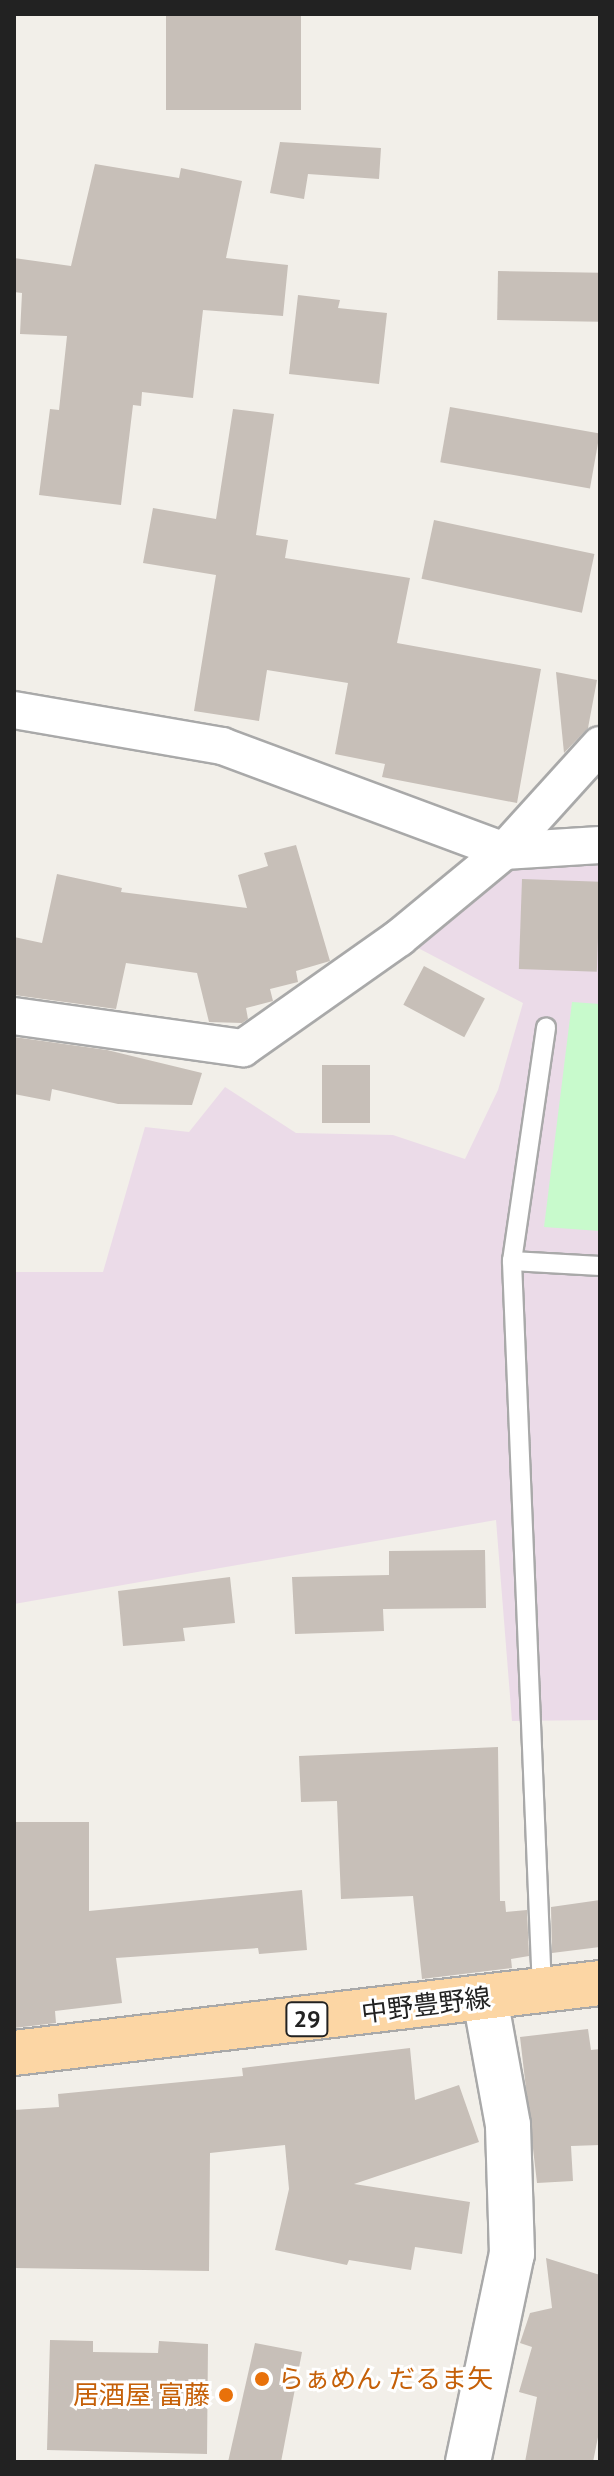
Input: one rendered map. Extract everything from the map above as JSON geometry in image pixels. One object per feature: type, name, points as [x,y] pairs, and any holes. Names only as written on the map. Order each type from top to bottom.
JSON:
[{"type":"main road","name":"中野豊野線","points":[[14,2053],[600,1983]]},
{"type":"street","points":[[14,710],[222,746],[504,851],[600,845]]},
{"type":"street","points":[[14,1016],[243,1048],[399,938],[504,851],[600,745]]},
{"type":"street","points":[[468,2462],[512,2254],[508,2125],[485,1998]]},
{"type":"lane","points":[[542,1990],[512,1261],[546,1027]]},
{"type":"lane","points":[[512,1261],[600,1266]]},
{"type":"shaded area","points":[[600,845],[600,1720],[512,1721],[496,1520],[14,1604],[14,1272],[103,1272],[145,1127],[189,1132],[225,1087],[296,1133],[393,1135],[465,1159],[498,1090],[523,1003],[399,938],[504,851]]},
{"type":"green space","points":[[572,1002],[600,1004],[600,1231],[544,1227]]},
{"type":"building","points":[[166,14],[301,14],[301,110],[166,110]]},
{"type":"building","points":[[280,142],[381,148],[379,179],[308,174],[304,199],[270,193]]},
{"type":"building","points":[[95,164],[179,178],[181,168],[242,181],[226,258],[288,265],[283,316],[203,310],[193,398],[142,392],[141,406],[133,405],[121,505],[39,495],[50,409],[59,410],[67,336],[20,334],[22,293],[14,292],[14,258],[71,266]]},
{"type":"building","points":[[498,271],[600,273],[599,322],[497,320]]},
{"type":"building","points":[[298,295],[340,300],[338,308],[387,313],[379,384],[289,374]]},
{"type":"building","points":[[450,407],[600,433],[590,489],[440,462]]},
{"type":"building","points":[[233,409],[274,414],[256,535],[288,540],[285,558],[410,578],[397,643],[541,669],[517,803],[382,777],[385,764],[335,754],[348,683],[267,670],[259,721],[194,711],[216,575],[143,563],[153,508],[216,519]]},
{"type":"building","points":[[434,520],[594,554],[582,613],[422,579]]},
{"type":"building","points":[[556,672],[597,680],[588,728],[564,753]]},
{"type":"building","points":[[296,845],[330,961],[296,971],[298,982],[270,989],[273,1001],[246,1008],[248,1019],[242,1023],[209,1022],[197,973],[126,963],[116,1009],[14,995],[14,937],[42,943],[57,874],[122,888],[121,892],[247,908],[238,875],[268,866],[264,853]]},
{"type":"building","points":[[522,879],[600,882],[597,972],[519,969]]},
{"type":"building","points":[[424,966],[485,998],[464,1037],[403,1005]]},
{"type":"building","points":[[14,1037],[107,1050],[202,1073],[192,1105],[118,1104],[52,1089],[50,1101],[14,1094]]},
{"type":"building","points":[[322,1065],[370,1065],[370,1123],[322,1123]]},
{"type":"building","points":[[485,1550],[486,1608],[383,1609],[384,1631],[295,1634],[292,1577],[389,1575],[389,1551]]},
{"type":"building","points":[[230,1577],[235,1623],[183,1628],[185,1641],[123,1646],[118,1591]]},
{"type":"building","points":[[498,1747],[500,1901],[505,1901],[506,1912],[527,1910],[529,1956],[511,1959],[512,1968],[422,1979],[413,1896],[341,1899],[337,1801],[301,1802],[299,1756]]},
{"type":"building","points":[[14,1822],[89,1822],[89,1911],[302,1890],[307,1950],[259,1954],[258,1948],[116,1958],[122,2003],[55,2011],[56,2023],[14,2028]]},
{"type":"building","points":[[600,1900],[600,1947],[552,1953],[551,1907]]},
{"type":"building","points":[[588,2029],[591,2050],[600,2049],[600,2145],[571,2146],[573,2181],[537,2183],[520,2037]]},
{"type":"building","points":[[410,2048],[415,2100],[459,2085],[479,2142],[354,2184],[470,2202],[462,2254],[415,2247],[411,2270],[349,2260],[347,2265],[275,2250],[289,2189],[285,2145],[210,2153],[209,2271],[14,2268],[14,2110],[59,2107],[58,2094],[243,2076],[242,2068]]},
{"type":"building","points":[[546,2258],[600,2275],[600,2427],[593,2462],[525,2462],[537,2397],[519,2392],[532,2347],[520,2343],[530,2313],[552,2308]]},
{"type":"building","points":[[50,2340],[93,2341],[93,2352],[158,2353],[159,2341],[208,2344],[207,2454],[47,2450]]},
{"type":"building","points":[[255,2343],[302,2352],[281,2462],[228,2462]]},
{"type":"place","name":"らぁめん だるま矢","points":[[262,2379]]},
{"type":"place","name":"居酒屋 富藤","points":[[226,2395]]}]
